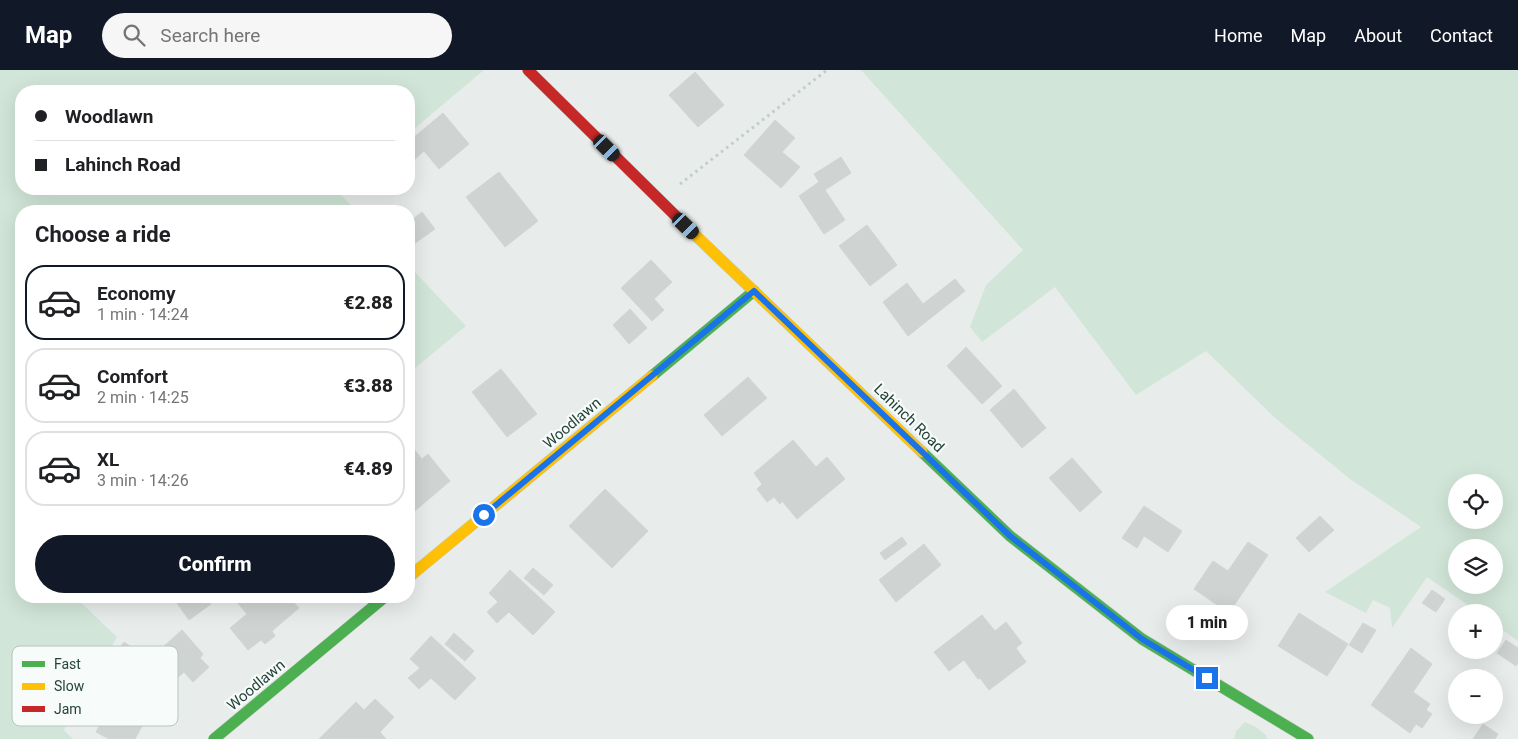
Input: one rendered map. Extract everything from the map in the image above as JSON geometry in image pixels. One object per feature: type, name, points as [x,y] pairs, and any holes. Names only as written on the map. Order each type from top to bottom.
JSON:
[{"type":"main road","name":"Lahinch Road","points":[[528,70],[659,200],[1010,536],[1142,639],[1308,739]]},
{"type":"main road","name":"Woodlawn","points":[[415,572],[754,291]]},
{"type":"main road","name":"Woodlawn","points":[[214,739],[378,603]]},
{"type":"path","points":[[659,200],[827,70]]},
{"type":"green space","points":[[0,70],[484,70],[415,128],[415,85],[15,85],[15,195],[341,195],[351,205],[15,205],[15,603],[81,603],[117,637],[112,646],[12,646],[12,726],[66,726],[64,730],[73,739],[0,739]]},
{"type":"green space","points":[[861,70],[1518,70],[1518,641],[1503,630],[1503,604],[1466,604],[1452,594],[1503,594],[1503,539],[1448,539],[1448,591],[1427,577],[1392,628],[1390,608],[1373,600],[1366,613],[1325,592],[1421,527],[1350,479],[1275,418],[1206,351],[1136,395],[1055,287],[982,342],[970,327],[986,285],[1023,250]]},
{"type":"green space","points":[[415,272],[466,326],[415,368]]},
{"type":"green space","points":[[1245,722],[1256,727],[1266,735],[1267,739],[1234,739],[1236,731]]},
{"type":"building","points":[[695,72],[724,105],[698,127],[669,95]]},
{"type":"building","points":[[443,113],[469,144],[439,169],[424,151],[415,159],[415,136]]},
{"type":"building","points":[[775,120],[795,138],[782,152],[800,167],[781,188],[744,155]]},
{"type":"building","points":[[841,157],[851,173],[825,190],[845,220],[824,234],[799,196],[819,182],[814,174]]},
{"type":"building","points":[[499,172],[538,221],[505,247],[466,197]]},
{"type":"building","points":[[422,212],[435,229],[415,243],[415,217]]},
{"type":"building","points":[[867,225],[897,265],[870,286],[839,246]]},
{"type":"building","points":[[651,260],[672,282],[654,299],[664,310],[652,321],[621,288]]},
{"type":"building","points":[[955,279],[965,291],[908,336],[883,302],[907,283],[923,304]]},
{"type":"building","points":[[630,309],[647,328],[629,344],[613,325]]},
{"type":"building","points":[[966,347],[1002,386],[982,404],[947,366]]},
{"type":"building","points":[[501,369],[537,414],[507,437],[472,392]]},
{"type":"building","points":[[748,377],[767,398],[722,436],[704,415]]},
{"type":"building","points":[[1014,389],[1046,428],[1022,448],[990,410]]},
{"type":"building","points":[[793,440],[816,467],[827,457],[845,479],[797,519],[782,501],[780,504],[774,497],[767,502],[757,489],[762,484],[754,473]]},
{"type":"building","points":[[415,450],[422,459],[428,454],[450,481],[415,511]]},
{"type":"building","points":[[1072,458],[1102,492],[1080,512],[1049,478]]},
{"type":"building","points":[[605,489],[648,531],[612,568],[569,526]]},
{"type":"building","points":[[1144,506],[1182,531],[1168,552],[1144,536],[1137,548],[1122,538]]},
{"type":"building","points":[[1320,516],[1334,530],[1309,552],[1296,538]]},
{"type":"building","points":[[902,537],[907,544],[885,560],[880,553]]},
{"type":"building","points":[[1248,542],[1268,555],[1229,613],[1194,589],[1213,561],[1228,571]]},
{"type":"building","points":[[924,544],[941,565],[896,602],[879,580]]},
{"type":"building","points":[[533,568],[553,585],[544,595],[524,578]]},
{"type":"building","points":[[510,570],[555,612],[533,635],[509,612],[497,623],[487,612],[498,602],[489,593]]},
{"type":"building","points":[[1432,590],[1445,599],[1436,612],[1422,603]]},
{"type":"building","points":[[177,603],[210,603],[211,604],[189,620]]},
{"type":"building","points":[[238,603],[294,603],[299,608],[272,631],[275,636],[265,644],[261,640],[248,650],[230,628],[247,614]]},
{"type":"building","points":[[1299,613],[1348,644],[1327,676],[1278,646]]},
{"type":"building","points":[[982,615],[995,631],[1006,622],[1022,643],[1016,648],[1026,662],[989,690],[964,660],[949,671],[934,652]]},
{"type":"building","points":[[1363,623],[1376,630],[1362,653],[1349,645]]},
{"type":"building","points":[[182,630],[203,654],[200,658],[209,667],[193,682],[184,672],[178,677],[178,646],[164,646]]},
{"type":"building","points":[[454,633],[474,651],[465,661],[445,644]]},
{"type":"building","points":[[431,636],[476,678],[455,700],[431,678],[419,689],[408,678],[420,668],[410,659]]},
{"type":"building","points":[[1506,640],[1518,648],[1518,663],[1516,666],[1503,657],[1503,644]]},
{"type":"building","points":[[124,642],[130,646],[121,646]]},
{"type":"building","points":[[1411,648],[1432,664],[1413,692],[1430,704],[1426,710],[1432,714],[1422,728],[1416,724],[1410,733],[1371,705]]},
{"type":"building","points":[[375,699],[394,717],[380,732],[386,739],[319,739],[356,702],[364,710]]},
{"type":"building","points":[[1483,724],[1498,734],[1495,739],[1473,739]]},
{"type":"building","points":[[99,726],[142,726],[135,739],[109,739],[96,732]]},
{"type":"traffic: fast","points":[[652,376],[754,291]]},
{"type":"traffic: fast","points":[[922,452],[1010,536],[1142,639],[1308,739]]},
{"type":"traffic: fast","points":[[214,739],[378,603]]},
{"type":"traffic: slow","points":[[692,232],[922,452]]},
{"type":"traffic: slow","points":[[415,572],[652,376]]},
{"type":"traffic: jam","points":[[528,70],[692,232]]},
{"type":"route","points":[[484,515],[754,291],[1010,536],[1142,639],[1207,678]]}]
